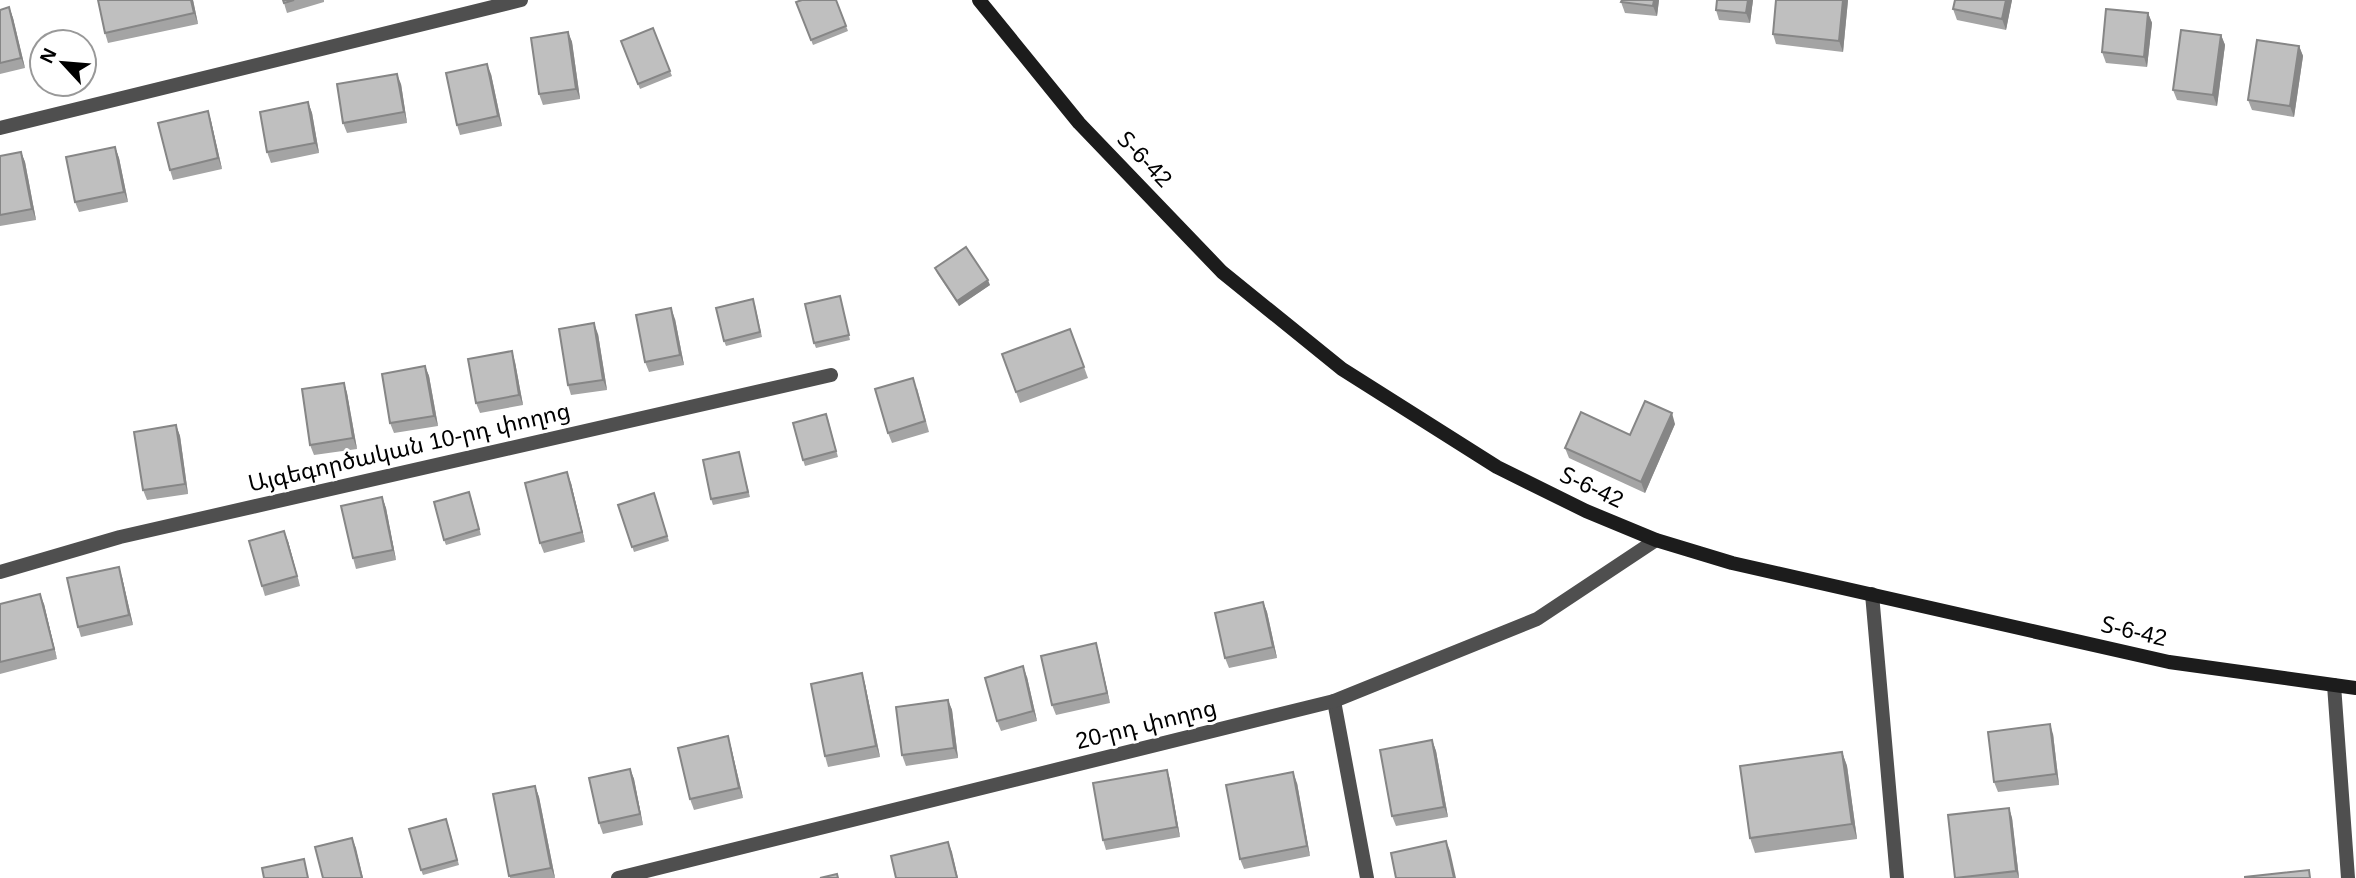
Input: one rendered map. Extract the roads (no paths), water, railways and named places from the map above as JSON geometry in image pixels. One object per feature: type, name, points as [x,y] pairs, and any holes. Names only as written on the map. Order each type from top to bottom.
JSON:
[{"type":"main road","name":"Տ-6-42","points":[[979,0],[1079,123],[1222,272],[1342,369],[1497,467],[1586,511],[1656,540],[1732,563],[2169,662],[2356,688]]},
{"type":"street","points":[[0,128],[521,0]]},
{"type":"street","name":"Այգեգործական 10-րդ փողոց","points":[[0,572],[120,537],[831,374]]},
{"type":"street","name":"20-րդ փողոց","points":[[618,878],[1334,701],[1537,619],[1656,540]]},
{"type":"street","points":[[1872,594],[1897,878]]},
{"type":"street","points":[[2334,685],[2348,878]]},
{"type":"street","points":[[1334,701],[1367,878]]}]
